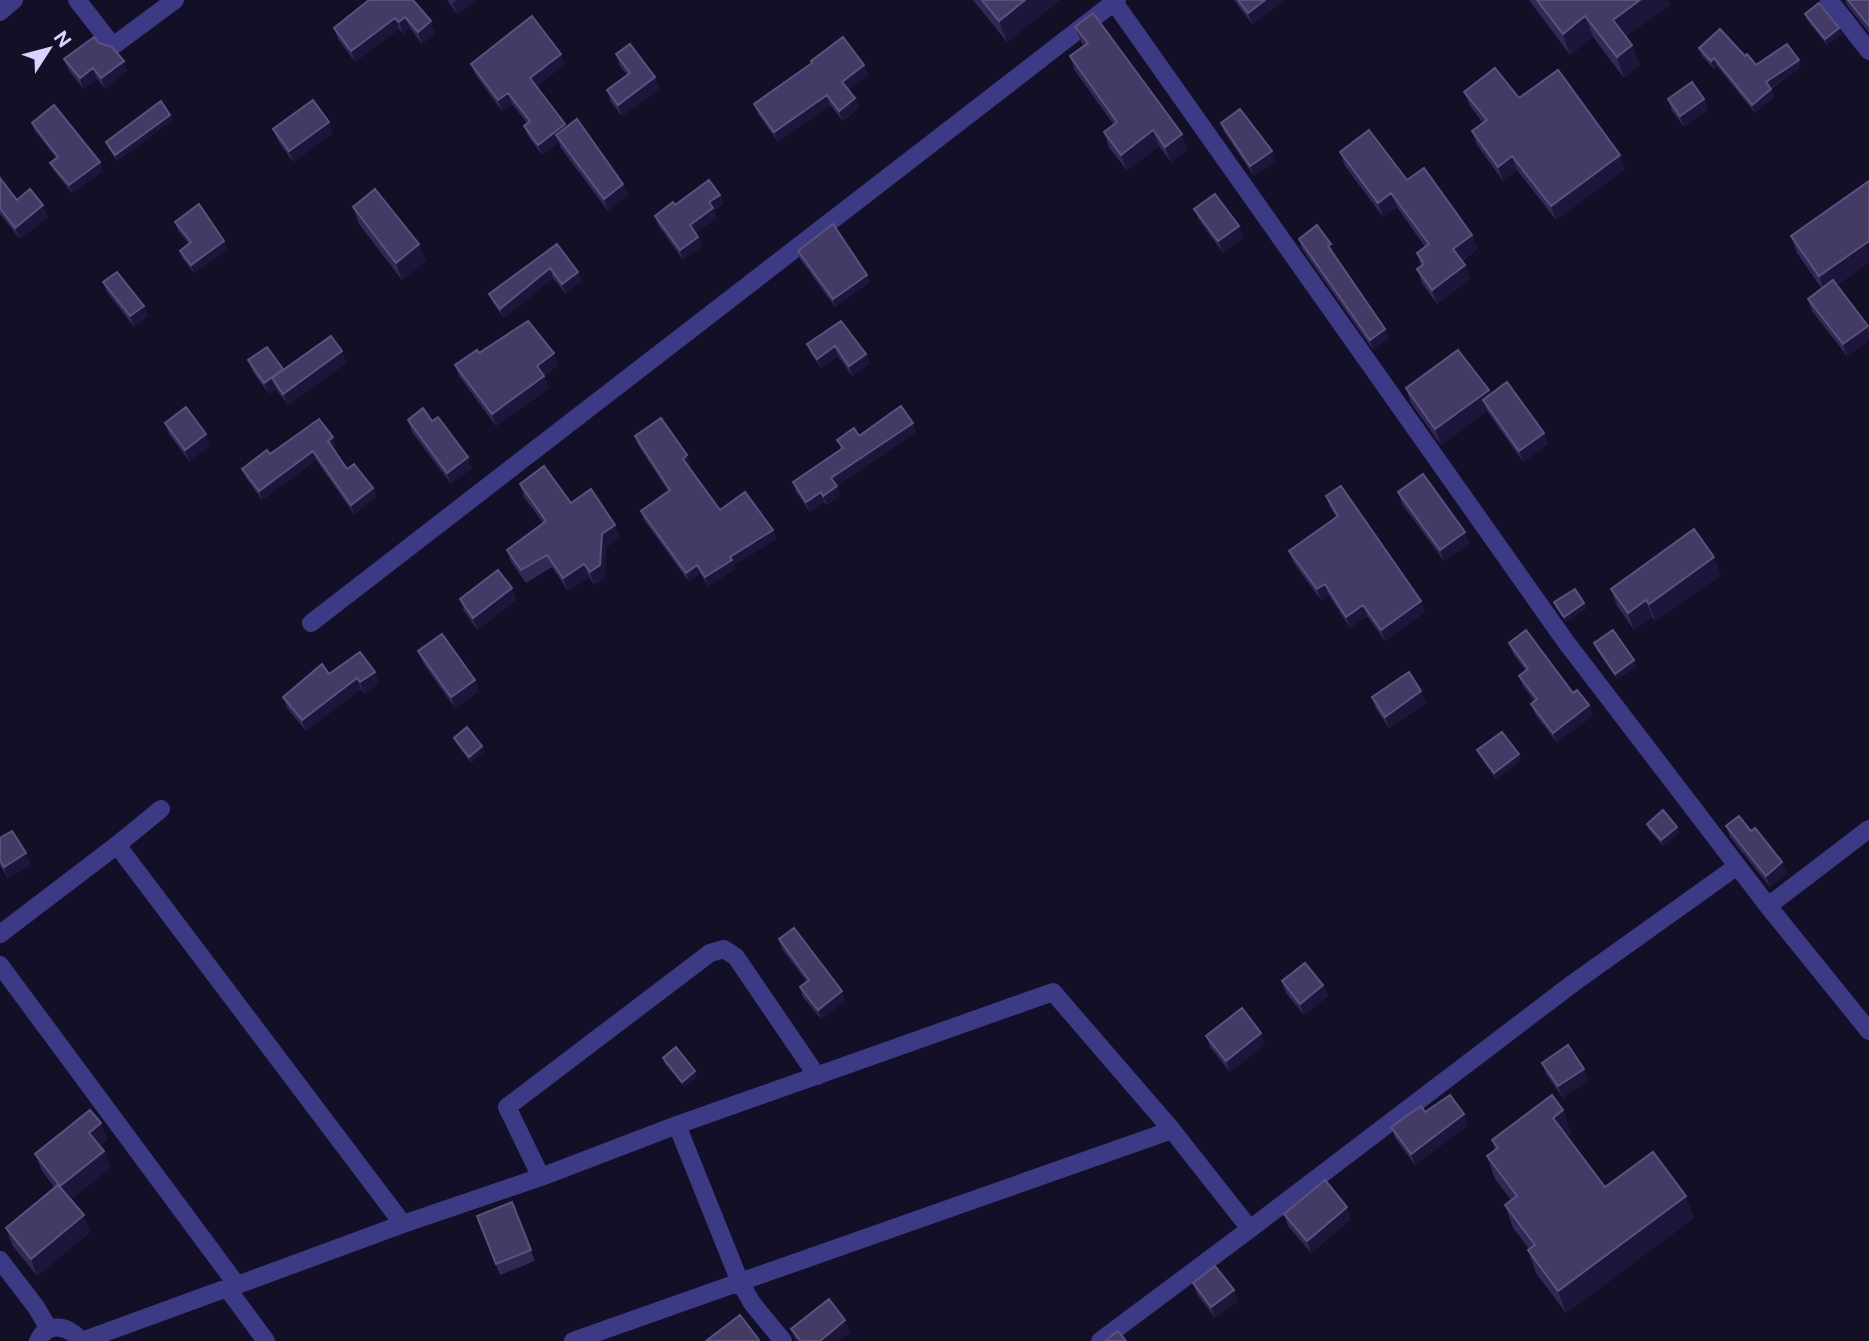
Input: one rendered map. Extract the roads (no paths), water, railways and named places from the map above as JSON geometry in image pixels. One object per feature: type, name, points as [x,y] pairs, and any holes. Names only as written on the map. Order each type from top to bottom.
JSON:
[{"type":"street","points":[[0,12],[14,0]]},
{"type":"street","points":[[77,0],[113,46],[175,0]]},
{"type":"street","points":[[1829,0],[1869,51]]},
{"type":"street","points":[[311,623],[1115,1],[1558,630],[1736,867],[1869,1031]]},
{"type":"street","points":[[0,934],[161,809]]},
{"type":"street","points":[[1768,906],[1869,829]]},
{"type":"street","points":[[117,845],[403,1224]]},
{"type":"street","points":[[1100,1341],[1572,984],[1736,867]]},
{"type":"street","points":[[541,1177],[507,1107],[710,953],[724,948],[736,957],[817,1076]]},
{"type":"street","points":[[0,965],[232,1287],[266,1341]]},
{"type":"street","points":[[0,1259],[36,1307],[44,1335],[62,1327],[73,1332],[81,1341],[1053,992],[1172,1130],[1250,1228]]},
{"type":"street","points":[[677,1125],[740,1282],[752,1303],[783,1341]]},
{"type":"street","points":[[573,1341],[611,1335],[740,1282],[1172,1130]]}]
